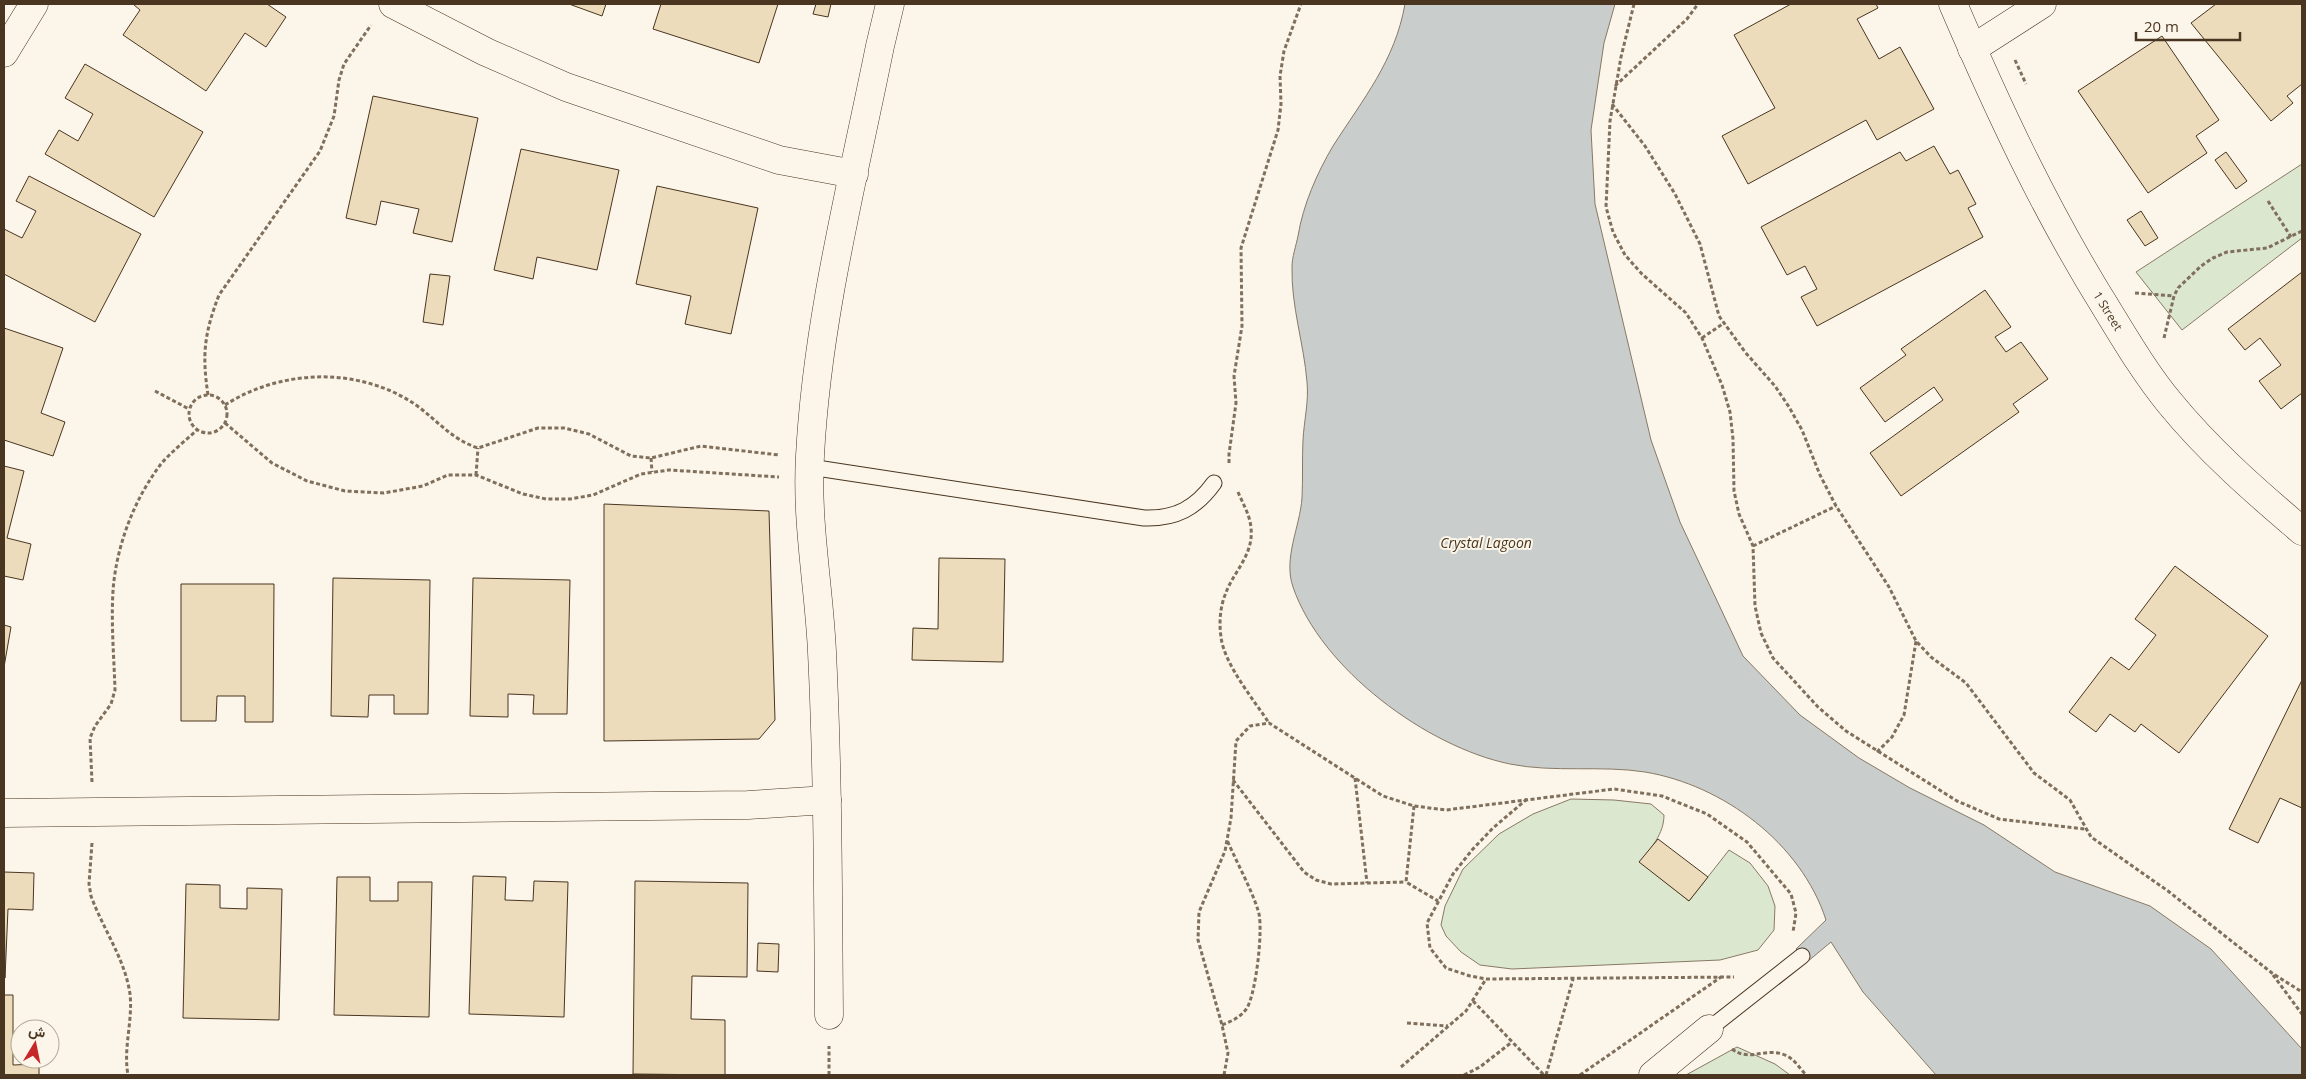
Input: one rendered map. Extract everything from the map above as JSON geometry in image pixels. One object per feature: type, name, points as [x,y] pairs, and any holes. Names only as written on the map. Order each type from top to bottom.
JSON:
[{"type":"street","points":[[4,51],[34,4]]},
{"type":"street","points":[[829,1015],[827,800],[820,616],[811,534],[810,468],[816,372],[854,174],[890,4]]},
{"type":"street","name":"1 Street","points":[[1953,4],[2022,160],[2077,262],[2129,346],[2168,402],[2204,441],[2245,482],[2302,531]]},
{"type":"street","points":[[1972,49],[2042,4]]},
{"type":"street","points":[[384,11],[566,87],[778,160],[854,174]]},
{"type":"street","points":[[4,813],[748,805],[827,800]]},
{"type":"street","points":[[1653,1075],[1709,1029]]},
{"type":"lane","points":[[810,468],[1144,518],[1161,518],[1185,511],[1205,497],[1214,483]]},
{"type":"lane","points":[[1709,1029],[1802,956]]},
{"type":"path","points":[[1230,466],[1229,454],[1236,403],[1234,370],[1242,326],[1240,269],[1242,248],[1278,130],[1281,104],[1280,76],[1284,50],[1301,4]]},
{"type":"path","points":[[1634,4],[1612,104],[1606,207],[1613,232],[1625,255],[1642,274],[1686,313],[1702,338],[1722,385],[1730,412],[1733,439],[1734,491],[1739,514],[1753,546],[1755,606],[1761,634],[1773,658],[1818,707],[1846,731],[1957,802],[1978,812],[2000,819],[2085,829]]},
{"type":"path","points":[[1615,86],[1687,19],[1698,4]]},
{"type":"path","points":[[208,395],[203,365],[205,341],[210,318],[219,295],[320,151],[334,116],[339,80],[344,64],[384,11]]},
{"type":"path","points":[[2002,30],[2030,91]]},
{"type":"path","points":[[1612,104],[1645,146],[1675,194],[1700,244],[1715,307],[1724,324],[1745,352],[1775,386],[1789,408],[1802,430],[1820,475],[1836,506],[1885,580],[1916,642],[1931,657],[1966,683],[2034,773],[2070,800],[2077,809],[2085,829],[2098,843],[2168,891],[2272,973],[2302,992]]},
{"type":"path","points":[[2268,201],[2291,237]]},
{"type":"path","points":[[2157,333],[2163,341],[2174,296],[2184,281],[2213,258],[2227,252],[2267,248],[2302,231]]},
{"type":"path","points":[[2135,301],[2129,292],[2174,296]]},
{"type":"path","points":[[1702,338],[1724,324]]},
{"type":"path","points":[[225,405],[242,394],[276,382],[312,376],[348,378],[382,388],[414,404],[452,437],[478,448],[538,428],[564,428],[589,434],[631,456],[651,458],[701,446],[810,468]]},
{"type":"path","points":[[155,391],[189,409]]},
{"type":"path","points":[[200,396],[218,397],[225,405],[228,414],[225,424],[217,431],[206,433],[196,430],[191,424],[189,409],[200,396]]},
{"type":"path","points":[[225,424],[272,463],[307,481],[345,491],[384,493],[424,486],[448,475],[476,475],[523,494],[546,499],[570,500],[593,495],[641,474],[652,472],[810,468]]},
{"type":"path","points":[[128,1075],[125,1062],[130,994],[126,975],[95,908],[89,884],[94,812],[90,738],[95,726],[111,704],[115,690],[113,590],[118,557],[128,524],[143,493],[162,464],[196,430]]},
{"type":"path","points":[[476,475],[478,448]]},
{"type":"path","points":[[651,458],[652,472]]},
{"type":"path","points":[[1236,488],[1248,514],[1251,542],[1247,557],[1225,593],[1221,607],[1221,638],[1232,668],[1270,724],[1383,796],[1414,806],[1446,810],[1614,789],[1662,796],[1707,814],[1747,842],[1791,894],[1796,914],[1793,933],[1789,939]]},
{"type":"path","points":[[1753,546],[1836,506]]},
{"type":"path","points":[[1877,752],[1892,737],[1904,715],[1916,642]]},
{"type":"path","points":[[1224,1075],[1228,1053],[1222,1024],[1198,940],[1197,926],[1199,912],[1225,851],[1231,818],[1236,741],[1250,726],[1270,724]]},
{"type":"path","points":[[1355,778],[1367,884]]},
{"type":"path","points":[[1233,779],[1304,872],[1316,880],[1331,884],[1406,882],[1438,900]]},
{"type":"path","points":[[1528,799],[1493,828],[1472,850],[1453,874],[1438,900],[1427,923],[1430,948],[1446,968],[1486,979],[1777,976]]},
{"type":"path","points":[[1406,882],[1414,806]]},
{"type":"path","points":[[1222,1024],[1236,1019],[1247,1007],[1252,993],[1261,931],[1259,911],[1227,838]]},
{"type":"path","points":[[2272,973],[2302,1014]]},
{"type":"path","points":[[1580,1075],[1722,977]]},
{"type":"path","points":[[1401,1067],[1466,1011],[1486,979]]},
{"type":"path","points":[[1473,1001],[1545,1075],[1573,979]]},
{"type":"path","points":[[1407,1023],[1449,1026]]},
{"type":"path","points":[[1709,1029],[1737,1053],[1751,1056],[1770,1052],[1782,1054],[1792,1060],[1806,1075]]},
{"type":"path","points":[[1464,1075],[1480,1067],[1512,1042]]},
{"type":"green space","points":[[2302,164],[2302,238],[2182,330],[2136,272]]},
{"type":"green space","points":[[1571,799],[1614,800],[1651,804],[1664,815],[1659,835],[1640,862],[1689,901],[1729,850],[1750,863],[1768,886],[1775,906],[1774,930],[1758,950],[1720,960],[1512,969],[1480,965],[1461,952],[1446,936],[1441,925],[1445,906],[1463,869],[1499,834],[1533,814]]},
{"type":"green space","points":[[1737,1047],[1775,1064],[1790,1075],[1686,1075]]},
{"type":"water","name":"Crystal Lagoon","points":[[1405,4],[1615,4],[1604,43],[1591,130],[1595,204],[1651,440],[1680,522],[1743,656],[1800,715],[1859,758],[1910,788],[1984,825],[2055,872],[2150,906],[2211,949],[2302,1049],[2302,1075],[1936,1075],[1863,992],[1831,942],[1807,962],[1796,949],[1826,920],[1814,892],[1798,866],[1778,843],[1755,822],[1730,804],[1703,790],[1674,779],[1645,772],[1612,769],[1527,767],[1478,755],[1445,741],[1412,722],[1381,700],[1352,675],[1327,647],[1307,617],[1290,576],[1291,554],[1301,509],[1303,440],[1307,404],[1305,368],[1292,282],[1292,263],[1303,213],[1316,178],[1333,146],[1386,62],[1394,44]]},
{"type":"building","points":[[133,4],[267,4],[286,17],[266,47],[245,33],[206,91],[123,35],[140,10]]},
{"type":"building","points":[[569,4],[606,4],[602,16]]},
{"type":"building","points":[[661,4],[778,4],[759,63],[653,29]]},
{"type":"building","points":[[816,4],[831,4],[828,17],[813,14]]},
{"type":"building","points":[[1791,4],[1876,4],[1878,8],[1857,19],[1879,59],[1900,47],[1934,109],[1877,140],[1866,120],[1748,184],[1722,136],[1775,108],[1734,35]]},
{"type":"building","points":[[2216,4],[2302,4],[2302,84],[2287,96],[2293,103],[2271,121],[2191,23]]},
{"type":"building","points":[[2162,36],[2219,120],[2196,136],[2207,153],[2148,193],[2078,91]]},
{"type":"building","points":[[85,64],[203,132],[154,217],[45,154],[59,130],[78,141],[93,114],[65,98]]},
{"type":"building","points":[[373,96],[478,118],[452,242],[413,233],[419,209],[381,201],[376,225],[346,218]]},
{"type":"building","points":[[1934,146],[1950,174],[1958,170],[1976,204],[1968,208],[1983,237],[1817,326],[1801,297],[1817,289],[1805,266],[1787,275],[1761,227],[1900,152],[1906,161]]},
{"type":"building","points":[[521,149],[619,170],[597,270],[537,257],[533,279],[494,270]]},
{"type":"building","points":[[2226,152],[2247,181],[2236,189],[2215,160]]},
{"type":"building","points":[[29,176],[141,234],[95,322],[4,274],[4,229],[22,238],[36,211],[16,201]]},
{"type":"building","points":[[657,186],[758,208],[731,334],[685,324],[691,296],[636,284]]},
{"type":"building","points":[[2141,211],[2158,238],[2145,246],[2127,220]]},
{"type":"building","points":[[2302,272],[2302,393],[2281,409],[2259,381],[2281,365],[2260,338],[2245,350],[2228,329]]},
{"type":"building","points":[[430,274],[450,276],[443,325],[423,322]]},
{"type":"building","points":[[1985,290],[2011,327],[1995,337],[2006,352],[2021,342],[2048,379],[2013,404],[2019,412],[1901,496],[1870,453],[1943,400],[1934,387],[1885,422],[1860,388],[1906,355],[1901,349]]},
{"type":"building","points":[[4,328],[63,348],[41,413],[65,422],[53,456],[4,440]]},
{"type":"building","points":[[4,466],[24,471],[7,538],[31,544],[23,580],[4,576]]},
{"type":"building","points":[[604,504],[769,511],[775,720],[759,739],[604,741]]},
{"type":"building","points":[[939,558],[1005,559],[1003,662],[912,660],[913,628],[938,629]]},
{"type":"building","points":[[2175,566],[2268,636],[2179,753],[2141,724],[2135,732],[2110,714],[2096,732],[2069,712],[2111,657],[2129,670],[2156,635],[2135,619]]},
{"type":"building","points":[[333,578],[430,580],[428,714],[394,714],[394,695],[369,695],[368,717],[331,716]]},
{"type":"building","points":[[473,578],[570,580],[567,714],[533,714],[534,695],[508,694],[508,717],[470,716]]},
{"type":"building","points":[[181,584],[274,584],[273,722],[245,722],[245,696],[217,696],[216,721],[181,721]]},
{"type":"building","points":[[4,625],[11,627],[4,667]]},
{"type":"building","points":[[2302,680],[2302,808],[2280,798],[2258,843],[2229,829]]},
{"type":"building","points":[[1658,839],[1708,877],[1689,901],[1639,862]]},
{"type":"building","points":[[4,872],[34,873],[33,910],[8,909],[5,978]]},
{"type":"building","points":[[473,876],[506,877],[505,900],[533,901],[534,881],[568,882],[564,1017],[469,1014]]},
{"type":"building","points":[[337,877],[370,877],[370,901],[398,901],[398,882],[432,882],[429,1017],[334,1015]]},
{"type":"building","points":[[635,881],[748,883],[747,977],[692,976],[691,1019],[725,1020],[725,1075],[633,1074]]},
{"type":"building","points":[[186,884],[220,885],[220,908],[247,909],[247,888],[282,889],[279,1020],[183,1018]]},
{"type":"building","points":[[758,943],[779,944],[778,972],[757,971]]},
{"type":"building","points":[[4,995],[13,995],[13,1019],[10,1019],[10,1069],[39,1069],[39,1075],[4,1075]]}]
